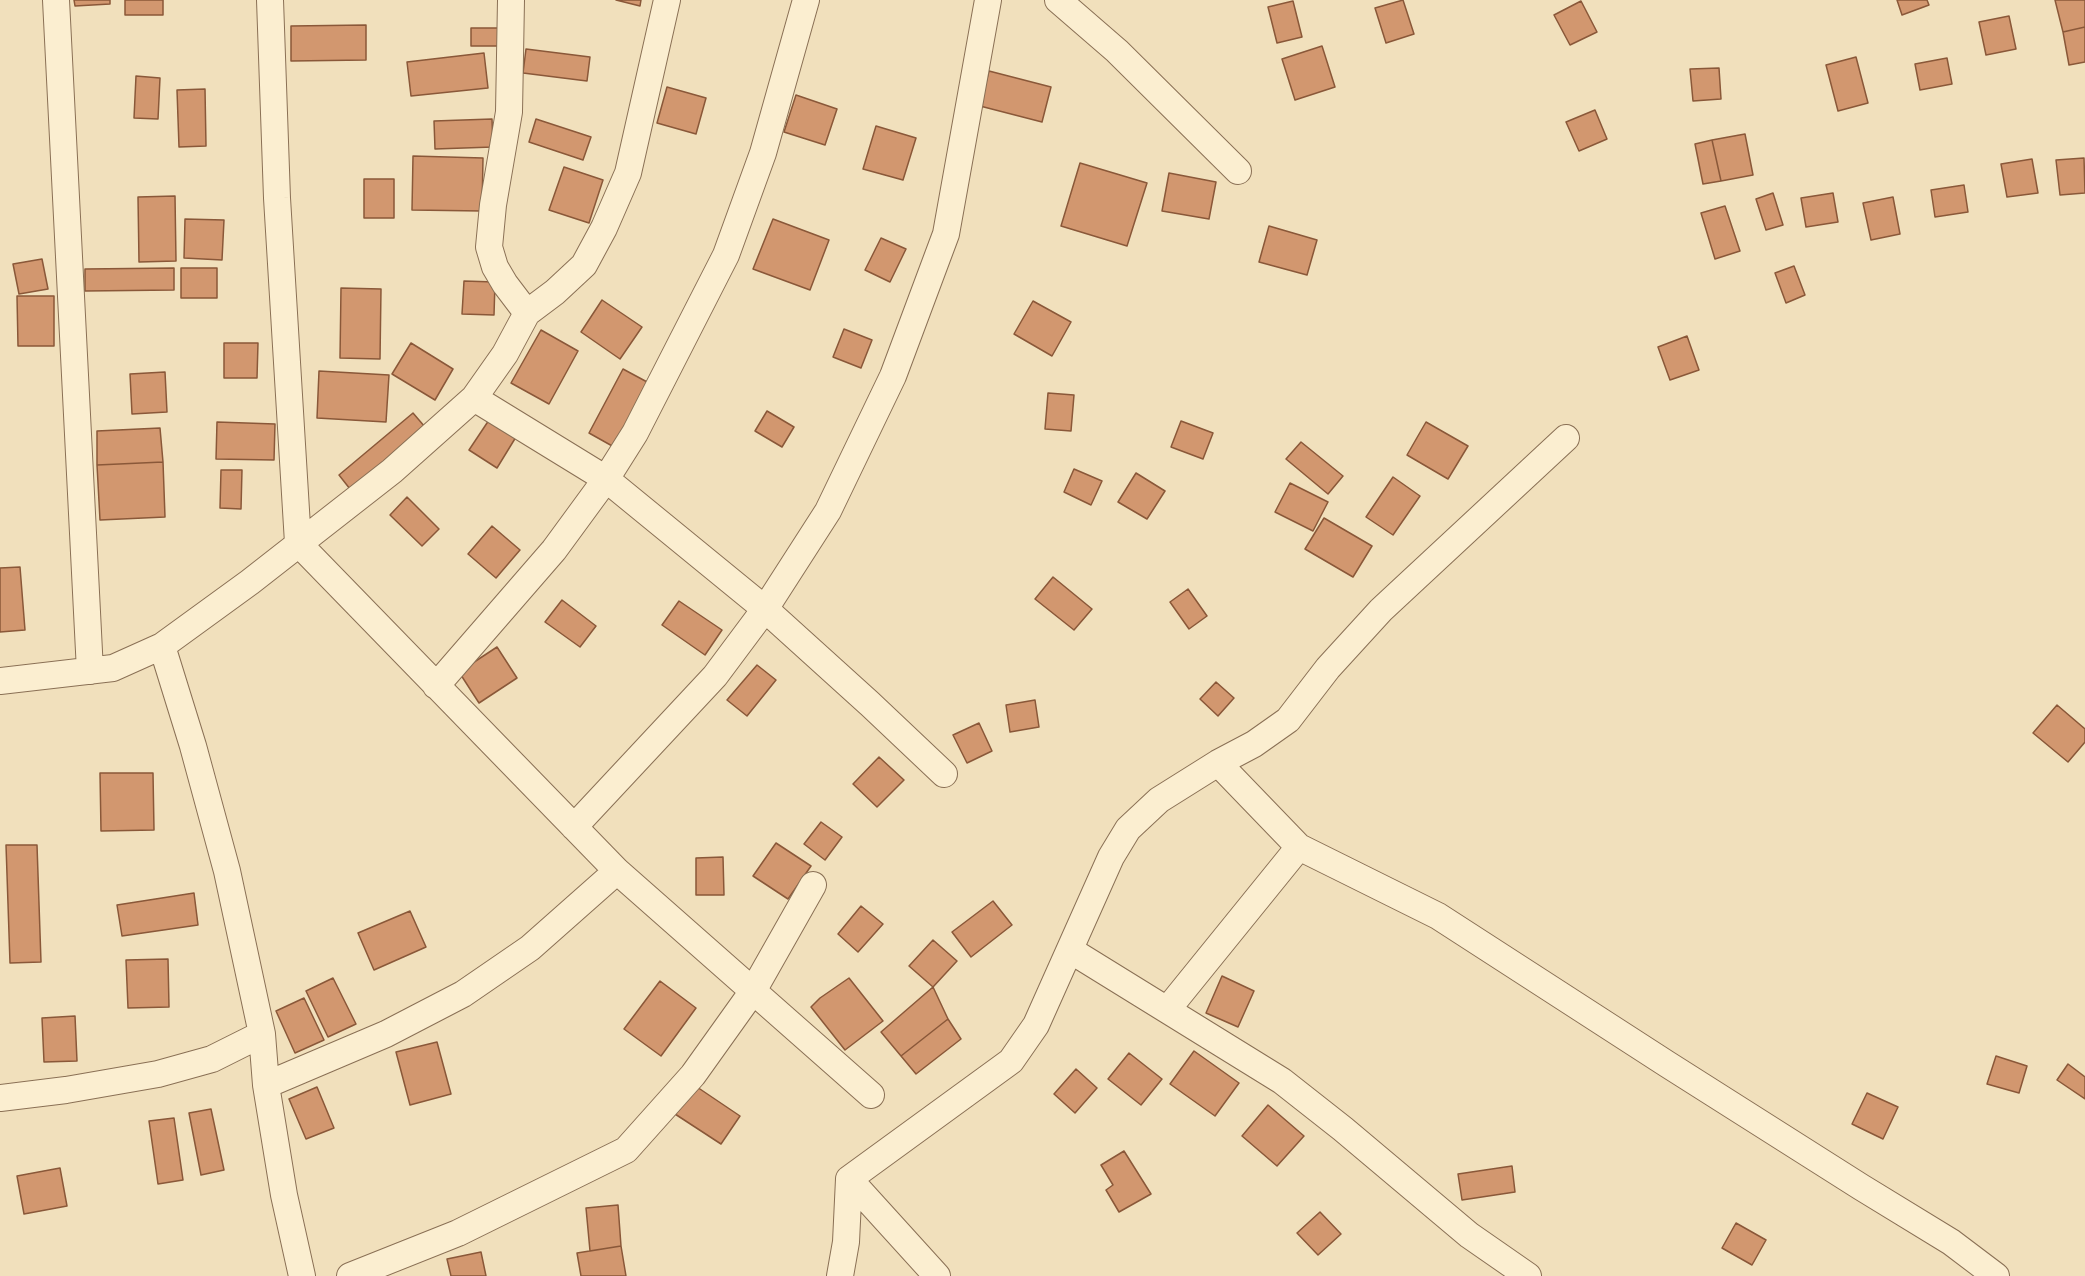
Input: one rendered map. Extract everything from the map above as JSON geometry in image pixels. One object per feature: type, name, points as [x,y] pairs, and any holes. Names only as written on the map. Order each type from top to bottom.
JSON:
[{"type":"street","points":[[56,0],[90,671]]},
{"type":"street","points":[[270,0],[277,198],[298,543],[617,871],[872,1095]]},
{"type":"street","points":[[511,0],[509,112],[493,205],[489,247],[495,267],[527,313]]},
{"type":"street","points":[[0,681],[113,668],[162,646],[250,582],[392,471],[474,398],[505,354],[527,313],[555,292],[584,265],[604,228],[628,173],[667,0]]},
{"type":"street","points":[[436,686],[554,550],[606,479],[635,433],[726,255],[764,153],[806,0]]},
{"type":"street","points":[[573,827],[715,676],[765,609],[828,511],[893,376],[946,234],[988,0]]},
{"type":"street","points":[[1058,0],[1117,51],[1238,171]]},
{"type":"street","points":[[474,398],[606,479],[765,609],[944,774]]},
{"type":"street","points":[[849,1179],[1011,1061],[1036,1025],[1111,857],[1128,829],[1159,800],[1218,763],[1254,744],[1288,720],[1328,668],[1381,610],[1566,438]]},
{"type":"street","points":[[162,646],[193,746],[227,871],[262,1034],[266,1085],[284,1195],[302,1276]]},
{"type":"street","points":[[1218,763],[1299,847],[1438,916],[1822,1163],[1951,1242],[1996,1276]]},
{"type":"street","points":[[1167,1010],[1299,847]]},
{"type":"street","points":[[266,1085],[386,1034],[463,994],[530,948],[617,871]]},
{"type":"street","points":[[350,1276],[458,1233],[626,1150],[693,1076],[753,991],[813,885]]},
{"type":"street","points":[[1070,950],[1282,1081],[1469,1235],[1527,1276]]},
{"type":"street","points":[[0,1098],[158,1074],[212,1059],[262,1034]]},
{"type":"street","points":[[840,1276],[846,1242],[849,1179]]},
{"type":"street","points":[[849,1179],[937,1276]]},
{"type":"building","points":[[74,0],[110,0],[110,4],[75,6]]},
{"type":"building","points":[[125,0],[163,0],[163,15],[125,15]]},
{"type":"building","points":[[616,0],[641,0],[640,6]]},
{"type":"building","points":[[1403,0],[1414,34],[1386,43],[1375,8]]},
{"type":"building","points":[[1897,0],[1927,0],[1929,5],[1902,15]]},
{"type":"building","points":[[2055,0],[2085,0],[2085,27],[2063,32]]},
{"type":"building","points":[[1293,1],[1302,37],[1277,43],[1268,7]]},
{"type":"building","points":[[1581,1],[1597,32],[1570,45],[1554,15]]},
{"type":"building","points":[[2009,16],[2016,49],[1986,55],[1979,22]]},
{"type":"building","points":[[366,25],[366,60],[291,61],[291,26]]},
{"type":"building","points":[[2085,27],[2085,62],[2069,65],[2063,32]]},
{"type":"building","points":[[471,28],[499,28],[499,46],[471,46]]},
{"type":"building","points":[[1322,46],[1335,87],[1295,100],[1282,59]]},
{"type":"building","points":[[526,49],[590,57],[587,81],[523,73]]},
{"type":"building","points":[[484,53],[488,88],[411,96],[407,62]]},
{"type":"building","points":[[1856,57],[1868,103],[1838,111],[1826,65]]},
{"type":"building","points":[[1947,58],[1952,84],[1920,90],[1915,64]]},
{"type":"building","points":[[1719,68],[1721,99],[1693,101],[1690,69]]},
{"type":"building","points":[[989,71],[1051,87],[1042,122],[980,106]]},
{"type":"building","points":[[136,76],[160,78],[158,119],[134,118]]},
{"type":"building","points":[[667,87],[706,98],[696,134],[657,123]]},
{"type":"building","points":[[205,89],[206,146],[179,147],[177,90]]},
{"type":"building","points":[[796,95],[837,109],[825,145],[784,132]]},
{"type":"building","points":[[1595,110],[1607,139],[1579,151],[1566,122]]},
{"type":"building","points":[[492,119],[493,147],[435,149],[434,121]]},
{"type":"building","points":[[536,119],[591,137],[583,160],[529,142]]},
{"type":"building","points":[[876,126],[916,138],[903,180],[863,169]]},
{"type":"building","points":[[1745,134],[1753,175],[1721,181],[1712,140]]},
{"type":"building","points":[[1712,140],[1721,181],[1703,184],[1695,144]]},
{"type":"building","points":[[413,156],[483,158],[482,211],[412,210]]},
{"type":"building","points":[[2084,158],[2085,193],[2060,195],[2056,160]]},
{"type":"building","points":[[2032,159],[2038,193],[2007,197],[2001,164]]},
{"type":"building","points":[[1080,163],[1147,183],[1127,246],[1061,226]]},
{"type":"building","points":[[564,167],[603,180],[589,223],[549,210]]},
{"type":"building","points":[[1169,173],[1216,182],[1209,219],[1162,211]]},
{"type":"building","points":[[364,179],[394,179],[394,218],[364,218]]},
{"type":"building","points":[[1964,185],[1968,212],[1935,217],[1931,190]]},
{"type":"building","points":[[1773,193],[1783,225],[1766,230],[1756,199]]},
{"type":"building","points":[[1833,193],[1838,222],[1806,227],[1801,198]]},
{"type":"building","points":[[175,196],[176,261],[139,262],[138,197]]},
{"type":"building","points":[[1893,197],[1900,234],[1871,240],[1863,203]]},
{"type":"building","points":[[1725,206],[1740,251],[1715,259],[1701,213]]},
{"type":"building","points":[[185,219],[224,220],[222,260],[184,258]]},
{"type":"building","points":[[773,219],[829,240],[810,290],[753,269]]},
{"type":"building","points":[[1269,226],[1317,240],[1307,275],[1259,262]]},
{"type":"building","points":[[881,238],[906,249],[890,282],[865,270]]},
{"type":"building","points":[[42,259],[48,289],[19,294],[13,264]]},
{"type":"building","points":[[1794,266],[1805,295],[1786,303],[1775,273]]},
{"type":"building","points":[[174,268],[174,290],[85,291],[85,269]]},
{"type":"building","points":[[181,268],[217,268],[217,298],[181,298]]},
{"type":"building","points":[[464,281],[495,282],[494,315],[462,314]]},
{"type":"building","points":[[341,288],[381,289],[380,359],[340,358]]},
{"type":"building","points":[[17,296],[54,296],[54,346],[18,346]]},
{"type":"building","points":[[602,300],[642,327],[620,359],[581,332]]},
{"type":"building","points":[[1033,301],[1071,322],[1052,356],[1014,334]]},
{"type":"building","points":[[844,329],[872,340],[861,368],[833,357]]},
{"type":"building","points":[[541,330],[578,351],[549,404],[511,383]]},
{"type":"building","points":[[1687,336],[1699,370],[1670,380],[1658,347]]},
{"type":"building","points":[[224,343],[258,343],[257,378],[224,378]]},
{"type":"building","points":[[411,343],[453,369],[435,400],[392,374]]},
{"type":"building","points":[[623,369],[649,383],[614,447],[589,433]]},
{"type":"building","points":[[319,371],[389,375],[386,422],[317,418]]},
{"type":"building","points":[[165,372],[167,412],[132,414],[130,374]]},
{"type":"building","points":[[1048,393],[1074,395],[1071,431],[1045,429]]},
{"type":"building","points":[[767,411],[794,427],[782,447],[755,431]]},
{"type":"building","points":[[413,413],[425,427],[350,489],[339,475]]},
{"type":"building","points":[[489,420],[516,437],[497,468],[469,450]]},
{"type":"building","points":[[1181,421],[1213,433],[1203,459],[1171,447]]},
{"type":"building","points":[[217,422],[275,424],[274,460],[216,459]]},
{"type":"building","points":[[1426,422],[1468,446],[1448,479],[1407,455]]},
{"type":"building","points":[[160,428],[163,462],[97,465],[97,431]]},
{"type":"building","points":[[1301,442],[1343,476],[1328,494],[1286,459]]},
{"type":"building","points":[[163,462],[165,517],[100,520],[97,465]]},
{"type":"building","points":[[1074,469],[1102,481],[1091,505],[1064,492]]},
{"type":"building","points":[[221,470],[242,470],[241,509],[220,508]]},
{"type":"building","points":[[1136,473],[1165,491],[1147,519],[1118,502]]},
{"type":"building","points":[[1393,477],[1420,496],[1393,535],[1366,517]]},
{"type":"building","points":[[1290,483],[1328,502],[1313,531],[1275,512]]},
{"type":"building","points":[[407,497],[439,529],[422,546],[390,515]]},
{"type":"building","points":[[1324,518],[1372,546],[1353,577],[1305,549]]},
{"type":"building","points":[[492,526],[520,550],[496,578],[468,554]]},
{"type":"building","points":[[20,567],[25,630],[0,632],[0,568]]},
{"type":"building","points":[[1053,577],[1092,609],[1074,630],[1035,599]]},
{"type":"building","points":[[1188,589],[1207,616],[1189,629],[1170,602]]},
{"type":"building","points":[[562,600],[596,626],[580,647],[545,622]]},
{"type":"building","points":[[679,601],[722,630],[705,655],[662,625]]},
{"type":"building","points":[[497,647],[517,678],[479,703],[459,672]]},
{"type":"building","points":[[757,665],[776,680],[747,716],[727,700]]},
{"type":"building","points":[[1216,682],[1234,698],[1218,716],[1200,699]]},
{"type":"building","points":[[1035,700],[1039,727],[1010,732],[1006,705]]},
{"type":"building","points":[[2057,705],[2085,729],[2085,742],[2068,762],[2033,733]]},
{"type":"building","points":[[979,723],[992,751],[967,763],[953,735]]},
{"type":"building","points":[[879,757],[904,780],[877,807],[853,784]]},
{"type":"building","points":[[100,773],[153,773],[154,830],[101,831]]},
{"type":"building","points":[[821,822],[842,837],[825,860],[804,844]]},
{"type":"building","points":[[776,843],[811,866],[788,899],[753,876]]},
{"type":"building","points":[[6,845],[37,845],[41,962],[10,963]]},
{"type":"building","points":[[723,857],[724,895],[696,895],[696,858]]},
{"type":"building","points":[[194,893],[198,925],[122,936],[117,905]]},
{"type":"building","points":[[993,901],[1012,925],[971,957],[952,932]]},
{"type":"building","points":[[861,906],[883,924],[858,952],[838,934]]},
{"type":"building","points":[[410,911],[426,947],[374,970],[358,933]]},
{"type":"building","points":[[933,940],[957,961],[933,987],[909,966]]},
{"type":"building","points":[[168,959],[169,1007],[128,1008],[126,960]]},
{"type":"building","points":[[1222,976],[1254,991],[1238,1027],[1206,1013]]},
{"type":"building","points":[[333,978],[356,1024],[328,1037],[306,991]]},
{"type":"building","points":[[849,978],[883,1021],[845,1050],[811,1007]]},
{"type":"building","points":[[660,981],[696,1008],[661,1056],[624,1029]]},
{"type":"building","points":[[933,987],[948,1019],[901,1056],[881,1032]]},
{"type":"building","points":[[304,998],[324,1040],[295,1053],[276,1011]]},
{"type":"building","points":[[75,1016],[77,1061],[44,1062],[42,1018]]},
{"type":"building","points":[[948,1019],[961,1039],[916,1074],[901,1056]]},
{"type":"building","points":[[437,1042],[451,1094],[410,1105],[396,1052]]},
{"type":"building","points":[[1194,1051],[1239,1083],[1215,1116],[1170,1084]]},
{"type":"building","points":[[1129,1053],[1162,1079],[1141,1105],[1108,1079]]},
{"type":"building","points":[[1996,1056],[2027,1066],[2019,1093],[1987,1084]]},
{"type":"building","points":[[2068,1064],[2085,1077],[2085,1099],[2057,1080]]},
{"type":"building","points":[[1076,1069],[1097,1088],[1075,1113],[1054,1094]]},
{"type":"building","points":[[694,1085],[740,1116],[721,1144],[675,1114]]},
{"type":"building","points":[[317,1087],[334,1128],[306,1139],[289,1099]]},
{"type":"building","points":[[1867,1093],[1898,1107],[1883,1139],[1852,1124]]},
{"type":"building","points":[[1268,1105],[1304,1136],[1277,1166],[1242,1136]]},
{"type":"building","points":[[211,1109],[224,1170],[201,1175],[189,1113]]},
{"type":"building","points":[[174,1118],[183,1180],[158,1184],[149,1121]]},
{"type":"building","points":[[1124,1151],[1151,1194],[1119,1212],[1106,1190],[1113,1185],[1101,1165]]},
{"type":"building","points":[[1512,1166],[1515,1192],[1462,1200],[1458,1174]]},
{"type":"building","points":[[60,1168],[67,1206],[24,1214],[17,1176]]},
{"type":"building","points":[[618,1205],[621,1246],[590,1251],[586,1208]]},
{"type":"building","points":[[1320,1212],[1341,1234],[1318,1255],[1297,1233]]},
{"type":"building","points":[[1736,1223],[1766,1240],[1752,1265],[1722,1248]]},
{"type":"building","points":[[621,1246],[626,1276],[581,1276],[577,1253]]},
{"type":"building","points":[[481,1252],[486,1276],[451,1276],[447,1259]]}]
